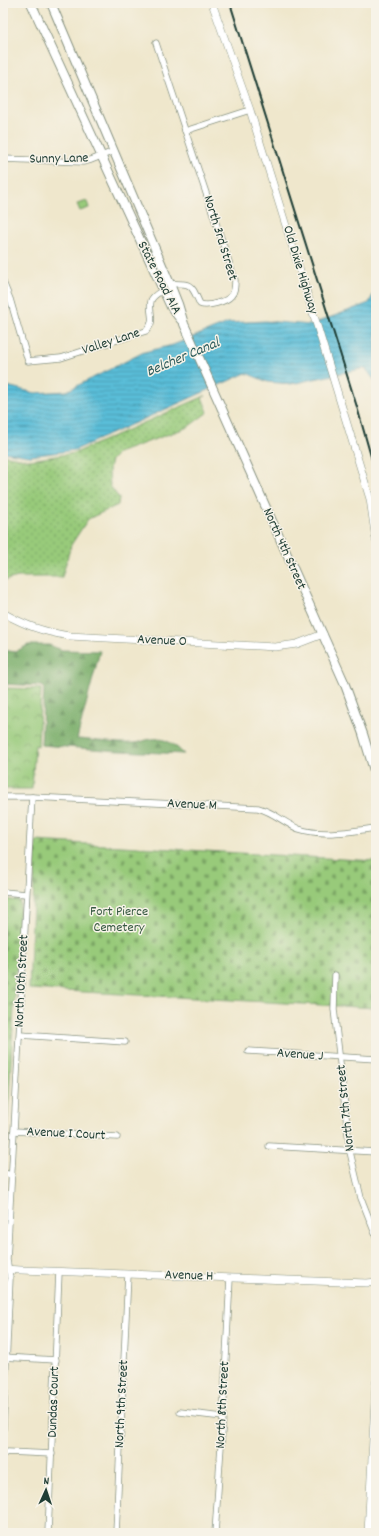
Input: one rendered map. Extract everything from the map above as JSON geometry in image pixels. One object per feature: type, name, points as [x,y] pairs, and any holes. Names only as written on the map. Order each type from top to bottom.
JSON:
[{"type":"main road","name":"State Road A1A","points":[[30,3],[171,307],[184,324]]},
{"type":"main road","name":"State Road A1A","points":[[51,3],[170,284],[184,324]]},
{"type":"main road","name":"North 4th Street","points":[[184,324],[344,682],[373,759],[376,777]]},
{"type":"street","name":"Old Dixie Highway","points":[[212,3],[250,110],[334,380],[370,499],[376,540]]},
{"type":"street","name":"North 3rd Street","points":[[156,43],[235,280],[232,295],[227,299],[203,306],[200,304],[189,284],[170,284]]},
{"type":"street","points":[[185,131],[250,110]]},
{"type":"street","name":"Sunny Lane","points":[[3,159],[69,162],[91,160],[114,151]]},
{"type":"street","name":"Valley Lane","points":[[3,282],[10,299],[28,361],[61,358],[146,331],[152,323],[151,300],[163,290]]},
{"type":"street","name":"Avenue O","points":[[3,613],[25,625],[46,632],[69,636],[275,647],[297,644],[323,634]]},
{"type":"street","name":"Avenue M","points":[[3,797],[32,797],[258,808],[269,811],[283,821],[299,829],[311,832],[376,828]]},
{"type":"street","name":"North 10th Street","points":[[3,1430],[6,1269],[8,1260],[32,797]]},
{"type":"street","points":[[3,892],[26,894]]},
{"type":"street","name":"North 7th Street","points":[[335,975],[334,1009],[350,1152],[361,1198],[376,1236]]},
{"type":"street","points":[[20,1035],[126,1042]]},
{"type":"street","name":"Avenue J","points":[[248,1051],[376,1059]]},
{"type":"street","name":"Avenue I Court","points":[[14,1131],[117,1137]]},
{"type":"street","points":[[269,1146],[350,1152],[376,1152]]},
{"type":"street","points":[[3,1174],[12,1175]]},
{"type":"street","name":"Avenue H","points":[[6,1269],[376,1282]]},
{"type":"street","name":"Dundas Court","points":[[48,1533],[60,1272]]},
{"type":"street","name":"North 9th Street","points":[[116,1533],[128,1274]]},
{"type":"street","name":"North 8th Street","points":[[215,1533],[230,1278]]},
{"type":"street","points":[[5,1357],[56,1360]]},
{"type":"street","points":[[368,1533],[376,1383]]},
{"type":"street","points":[[180,1412],[223,1417]]},
{"type":"street","points":[[3,1454],[8,1452],[52,1454]]},
{"type":"green space","points":[[87,201],[89,208],[80,211],[77,204]]},
{"type":"green space","points":[[202,397],[208,412],[188,427],[118,453],[111,460],[109,469],[110,486],[119,498],[118,505],[88,519],[71,545],[62,577],[18,577],[3,581],[3,455],[30,460],[75,453]]},
{"type":"green space","points":[[28,645],[49,645],[62,650],[100,651],[77,739],[136,743],[150,739],[161,739],[173,745],[184,754],[41,745],[44,687],[3,684],[3,650],[15,652]]},
{"type":"green space","points":[[3,688],[41,689],[38,746],[35,745],[32,789],[3,789]]},
{"type":"green space","name":"Fort Pierce Cemetery","points":[[36,841],[376,861],[376,1008],[29,989]]},
{"type":"green space","points":[[3,899],[20,901],[5,1167],[3,1167]]},
{"type":"water","name":"Belcher Canal","points":[[376,289],[376,382],[365,368],[291,384],[268,382],[246,373],[75,450],[30,456],[3,452],[3,385],[35,393],[67,391],[144,352],[173,345],[228,323],[265,321],[310,325],[369,303]]},
{"type":"railway","points":[[230,3],[357,407],[376,474]]}]
